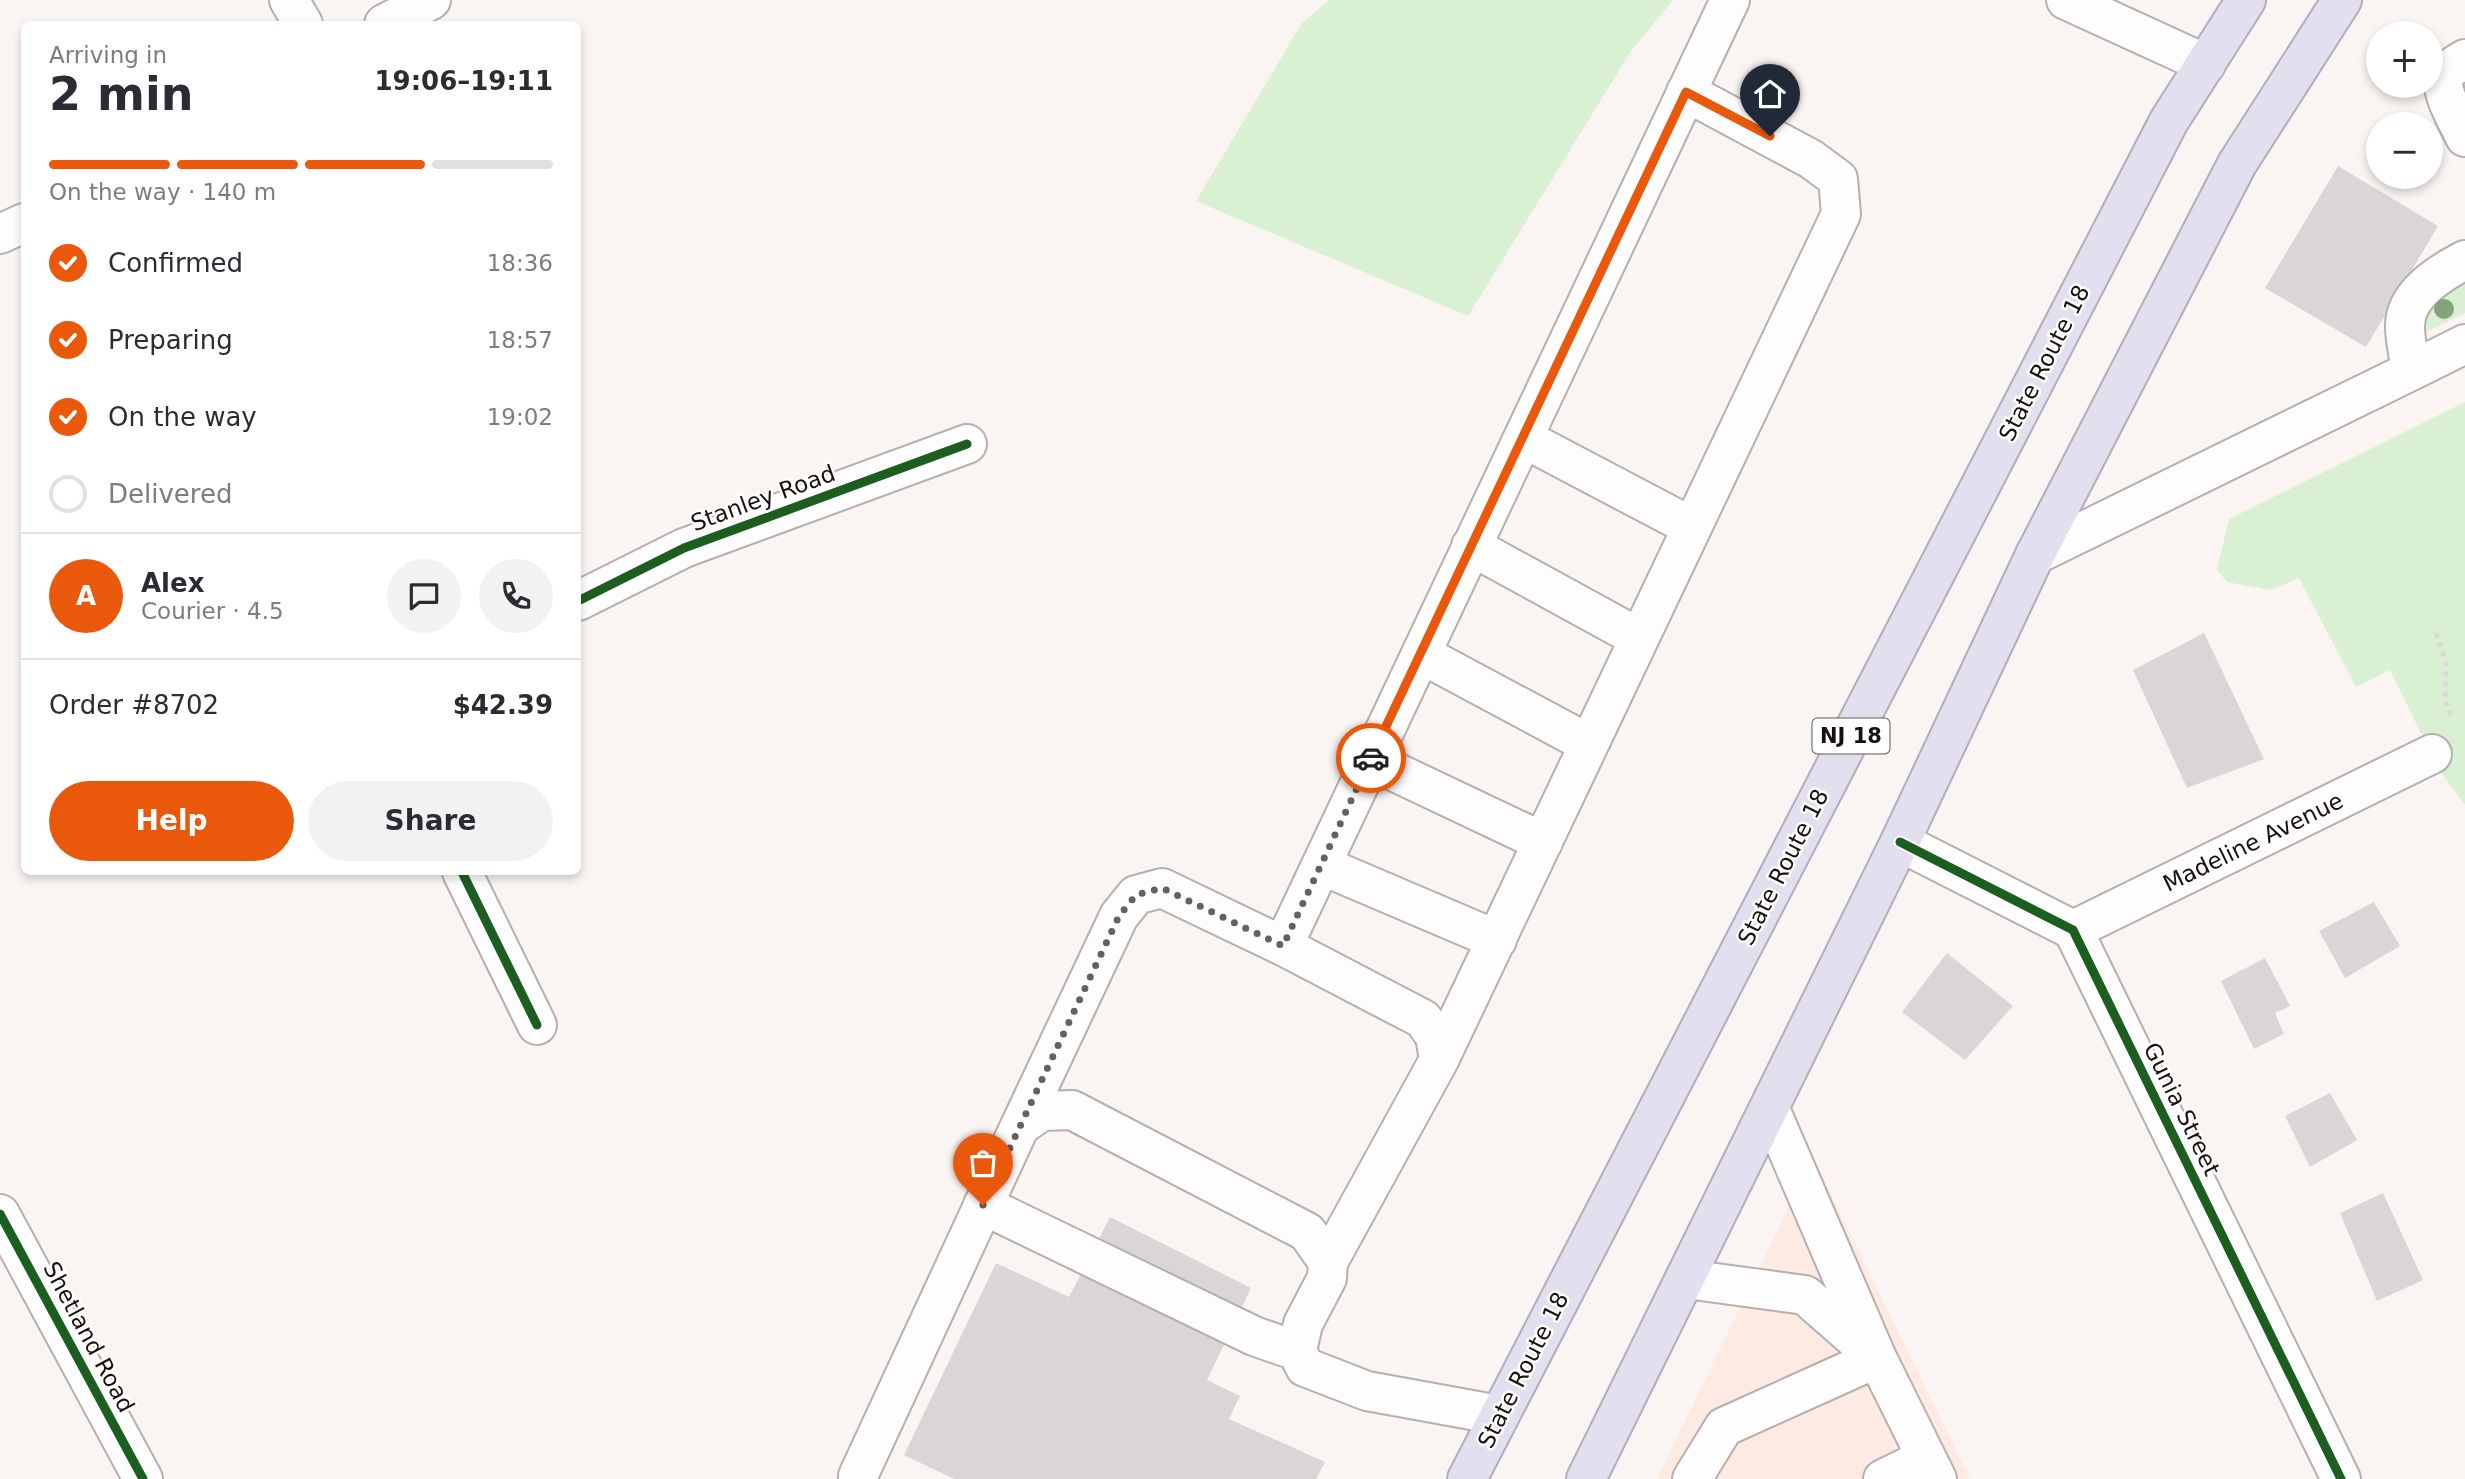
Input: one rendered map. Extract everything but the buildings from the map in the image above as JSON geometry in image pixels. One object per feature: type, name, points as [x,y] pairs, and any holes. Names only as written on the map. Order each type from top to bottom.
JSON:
[{"type":"highway","name":"State Route 18","points":[[1467,1479],[2169,121],[2246,0]]},
{"type":"highway","points":[[1586,1479],[1900,842],[2035,555],[2236,164],[2342,0]]},
{"type":"street","points":[[289,0],[301,21]]},
{"type":"street","points":[[390,21],[431,0]]},
{"type":"street","points":[[1283,946],[1730,0]]},
{"type":"street","points":[[2066,0],[2206,64]]},
{"type":"street","points":[[2465,59],[2448,71],[2443,80],[2444,92],[2465,137]]},
{"type":"street","points":[[1499,1415],[1367,1391],[1305,1367],[1297,1351],[1303,1324],[1327,1278],[1328,1262],[1439,1060],[1841,214],[1838,179],[1811,159],[1686,92]]},
{"type":"street","points":[[0,234],[21,224]]},
{"type":"street","points":[[2411,370],[2404,324],[2410,306],[2431,282],[2465,260]]},
{"type":"street","points":[[2035,555],[2465,344]]},
{"type":"street","points":[[1523,438],[1692,527]]},
{"type":"street","name":"Stanley Road","points":[[581,600],[684,548],[967,444]]},
{"type":"street","points":[[1471,546],[1639,638]]},
{"type":"street","points":[[1421,654],[1589,744]]},
{"type":"street","name":"Madeline Avenue","points":[[2073,930],[2443,741]]},
{"type":"street","points":[[1370,760],[1543,842]]},
{"type":"street","points":[[1900,842],[2073,930]]},
{"type":"street","points":[[1321,865],[1497,940]]},
{"type":"street","points":[[463,875],[537,1025]]},
{"type":"street","points":[[858,1479],[1119,916],[1136,895],[1162,888],[1283,946],[1423,1019],[1435,1036],[1439,1060]]},
{"type":"street","name":"Gunia Street","points":[[2073,930],[2341,1479]]},
{"type":"street","points":[[1770,1109],[1877,1358],[1932,1469],[1883,1479]]},
{"type":"street","points":[[1020,1126],[1042,1111],[1072,1110],[1307,1232],[1328,1262]]},
{"type":"street","points":[[983,1205],[1254,1336],[1297,1351]]},
{"type":"street","name":"Shetland Road","points":[[0,1214],[144,1479]]},
{"type":"street","points":[[1686,1279],[1805,1295],[1877,1358]]},
{"type":"street","points":[[1692,1479],[1724,1427],[1877,1358]]},
{"type":"path","points":[[2436,633],[2446,663],[2443,741]]},
{"type":"shaded area","points":[[1813,1157],[1970,1479],[1657,1479]]},
{"type":"green space","points":[[1329,0],[1673,0],[1631,51],[1468,316],[1196,201],[1302,23]]},
{"type":"green space","points":[[2462,279],[2465,286],[2465,313],[2422,334],[2429,308]]},
{"type":"green space","points":[[2465,402],[2465,805],[2438,768],[2390,670],[2356,687],[2299,578],[2271,590],[2227,582],[2217,570],[2229,519]]},
{"type":"cycle path","points":[[581,600],[684,548],[967,444]]},
{"type":"cycle path","points":[[1900,842],[2073,930],[2341,1479]]},
{"type":"cycle path","points":[[463,875],[537,1025]]},
{"type":"cycle path","points":[[0,1214],[143,1479]]},
{"type":"way so far","points":[[983,1205],[1119,916],[1136,895],[1162,888],[1283,946],[1371,758]]},
{"type":"route","points":[[1371,758],[1686,92],[1770,136]]}]
